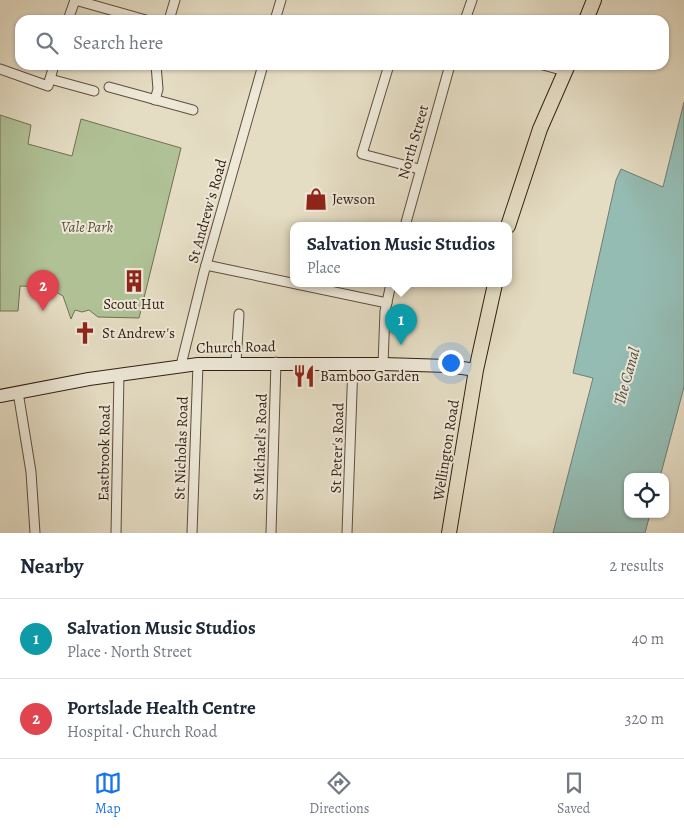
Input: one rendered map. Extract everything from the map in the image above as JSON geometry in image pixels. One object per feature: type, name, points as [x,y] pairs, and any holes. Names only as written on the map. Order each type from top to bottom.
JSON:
[{"type":"main road","points":[[588,15],[594,0]]},
{"type":"main road","points":[[509,222],[540,129],[565,70]]},
{"type":"main road","name":"Wellington Road","points":[[449,533],[476,370],[494,287]]},
{"type":"main road","name":"Church Road","points":[[0,396],[119,374],[198,364],[236,362],[353,363],[448,366],[476,370]]},
{"type":"street","points":[[70,15],[75,0],[128,15]]},
{"type":"street","points":[[171,15],[175,0]]},
{"type":"street","points":[[276,15],[281,0]]},
{"type":"street","points":[[467,15],[472,0]]},
{"type":"street","points":[[0,69],[94,91]]},
{"type":"street","points":[[49,82],[53,70]]},
{"type":"street","points":[[155,100],[158,89],[156,70]]},
{"type":"street","name":"St Andrew's Road","points":[[182,365],[206,265],[262,70]]},
{"type":"street","points":[[387,70],[362,154],[419,169]]},
{"type":"street","name":"North Street","points":[[406,222],[419,169],[449,70]]},
{"type":"street","points":[[109,87],[193,110]]},
{"type":"street","points":[[206,265],[290,283]]},
{"type":"street","points":[[308,287],[386,303]]},
{"type":"street","points":[[383,364],[386,303],[390,287]]},
{"type":"street","points":[[236,362],[239,314]]},
{"type":"street","name":"St Michael's Road","points":[[271,533],[276,362]]},
{"type":"street","name":"St Peter's Road","points":[[348,533],[353,363]]},
{"type":"street","name":"St Nicholas Road","points":[[192,533],[198,364]]},
{"type":"street","name":"Eastbrook Road","points":[[116,533],[119,374]]},
{"type":"street","points":[[18,392],[31,472],[35,533]]},
{"type":"green space","name":"Vale Park","points":[[0,115],[31,125],[28,144],[72,156],[81,119],[181,148],[139,318],[98,317],[89,310],[82,312],[75,310],[71,319],[63,296],[47,287],[20,286],[18,311],[0,311]]},
{"type":"water","name":"The Canal","points":[[684,102],[684,387],[661,473],[624,473],[624,518],[649,518],[645,533],[553,533],[593,378],[573,373],[616,180],[621,169],[663,187]]},
{"type":"place","name":"Jewson","points":[[316,199]]},
{"type":"place","name":"Scout Hut","points":[[134,281]]},
{"type":"place","name":"Portslade Health Centre","points":[[43,311]]},
{"type":"place","name":"St Andrew's","points":[[85,333]]},
{"type":"place","name":"Salvation Music Studios","points":[[401,345]]},
{"type":"place","name":"Bamboo Garden","points":[[304,376]]}]
